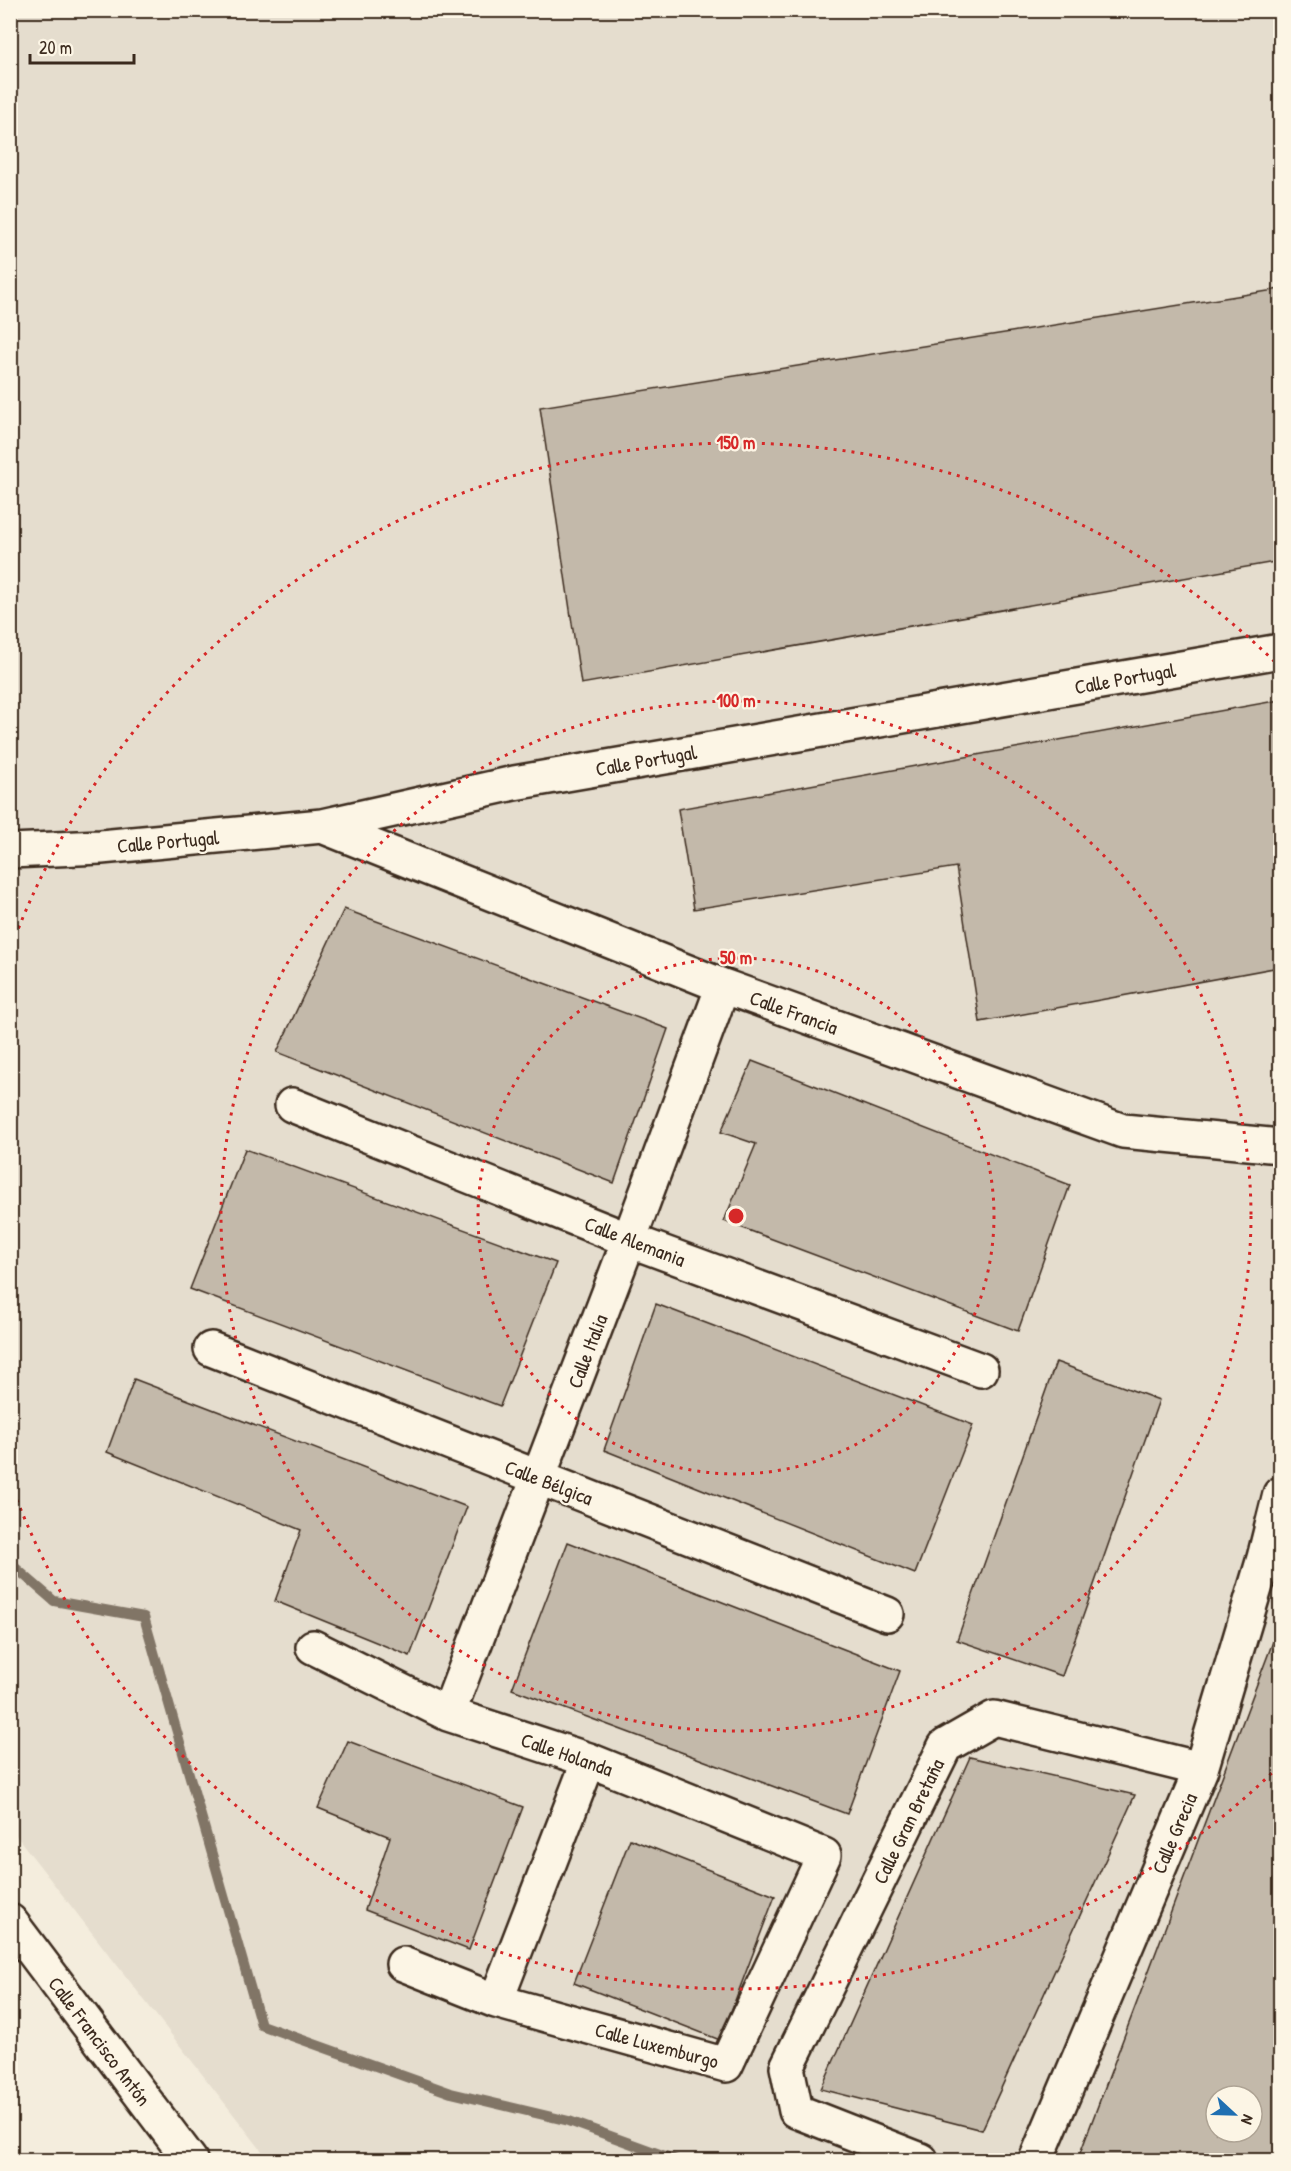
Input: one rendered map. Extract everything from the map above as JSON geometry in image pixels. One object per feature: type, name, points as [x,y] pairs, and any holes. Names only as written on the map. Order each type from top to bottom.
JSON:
[{"type":"street","name":"Calle Portugal","points":[[10,850],[101,847],[322,826],[514,783],[1281,651]]},
{"type":"street","name":"Calle Francia","points":[[322,826],[723,987],[1123,1131],[1281,1146]]},
{"type":"street","name":"Calle Italia","points":[[448,1714],[723,987]]},
{"type":"street","name":"Calle Alemania","points":[[292,1105],[629,1240],[981,1370]]},
{"type":"street","name":"Calle Bélgica","points":[[211,1350],[887,1614]]},
{"type":"street","name":"Calle Grecia","points":[[1036,2160],[1201,1769],[1272,1561],[1281,1494]]},
{"type":"street","name":"Calle Holanda","points":[[313,1647],[448,1714],[589,1760],[824,1855]]},
{"type":"street","name":"Calle Gran Bretaña","points":[[921,2160],[796,2111],[787,2067],[945,1746],[994,1718],[1201,1769]]},
{"type":"street","points":[[496,2001],[589,1760]]},
{"type":"street","name":"Calle Luxemburgo","points":[[403,1964],[496,2001],[726,2065],[824,1855]]},
{"type":"street","name":"Calle Francisco Antón","points":[[10,1921],[190,2160]]},
{"type":"shaded area","points":[[11,11],[1280,11],[1280,2160],[269,2160],[11,1829]]},
{"type":"building","points":[[1280,289],[1280,561],[581,684],[540,407]]},
{"type":"building","points":[[1280,700],[1280,1004],[1274,968],[980,1022],[956,867],[694,909],[678,809]]},
{"type":"building","points":[[344,909],[668,1029],[614,1183],[277,1052]]},
{"type":"building","points":[[752,1061],[1070,1185],[1018,1331],[724,1221],[756,1144],[721,1132]]},
{"type":"building","points":[[245,1149],[556,1263],[500,1406],[190,1289]]},
{"type":"building","points":[[656,1304],[973,1425],[915,1574],[604,1450]]},
{"type":"building","points":[[1056,1362],[1159,1400],[1062,1676],[957,1640]]},
{"type":"building","points":[[134,1379],[467,1507],[410,1656],[275,1601],[301,1530],[107,1452]]},
{"type":"building","points":[[568,1542],[900,1671],[847,1814],[512,1689]]},
{"type":"building","points":[[1280,1623],[1280,2160],[1096,2160],[1079,2156]]},
{"type":"building","points":[[348,1741],[523,1807],[469,1950],[365,1910],[390,1837],[318,1808]]},
{"type":"building","points":[[970,1757],[1135,1795],[982,2130],[821,2089]]},
{"type":"building","points":[[630,1839],[775,1896],[720,2040],[574,1983]]},
{"type":"waterway","points":[[10,1563],[54,1601],[144,1617],[261,2025],[451,2093],[569,2121],[676,2160]]}]
